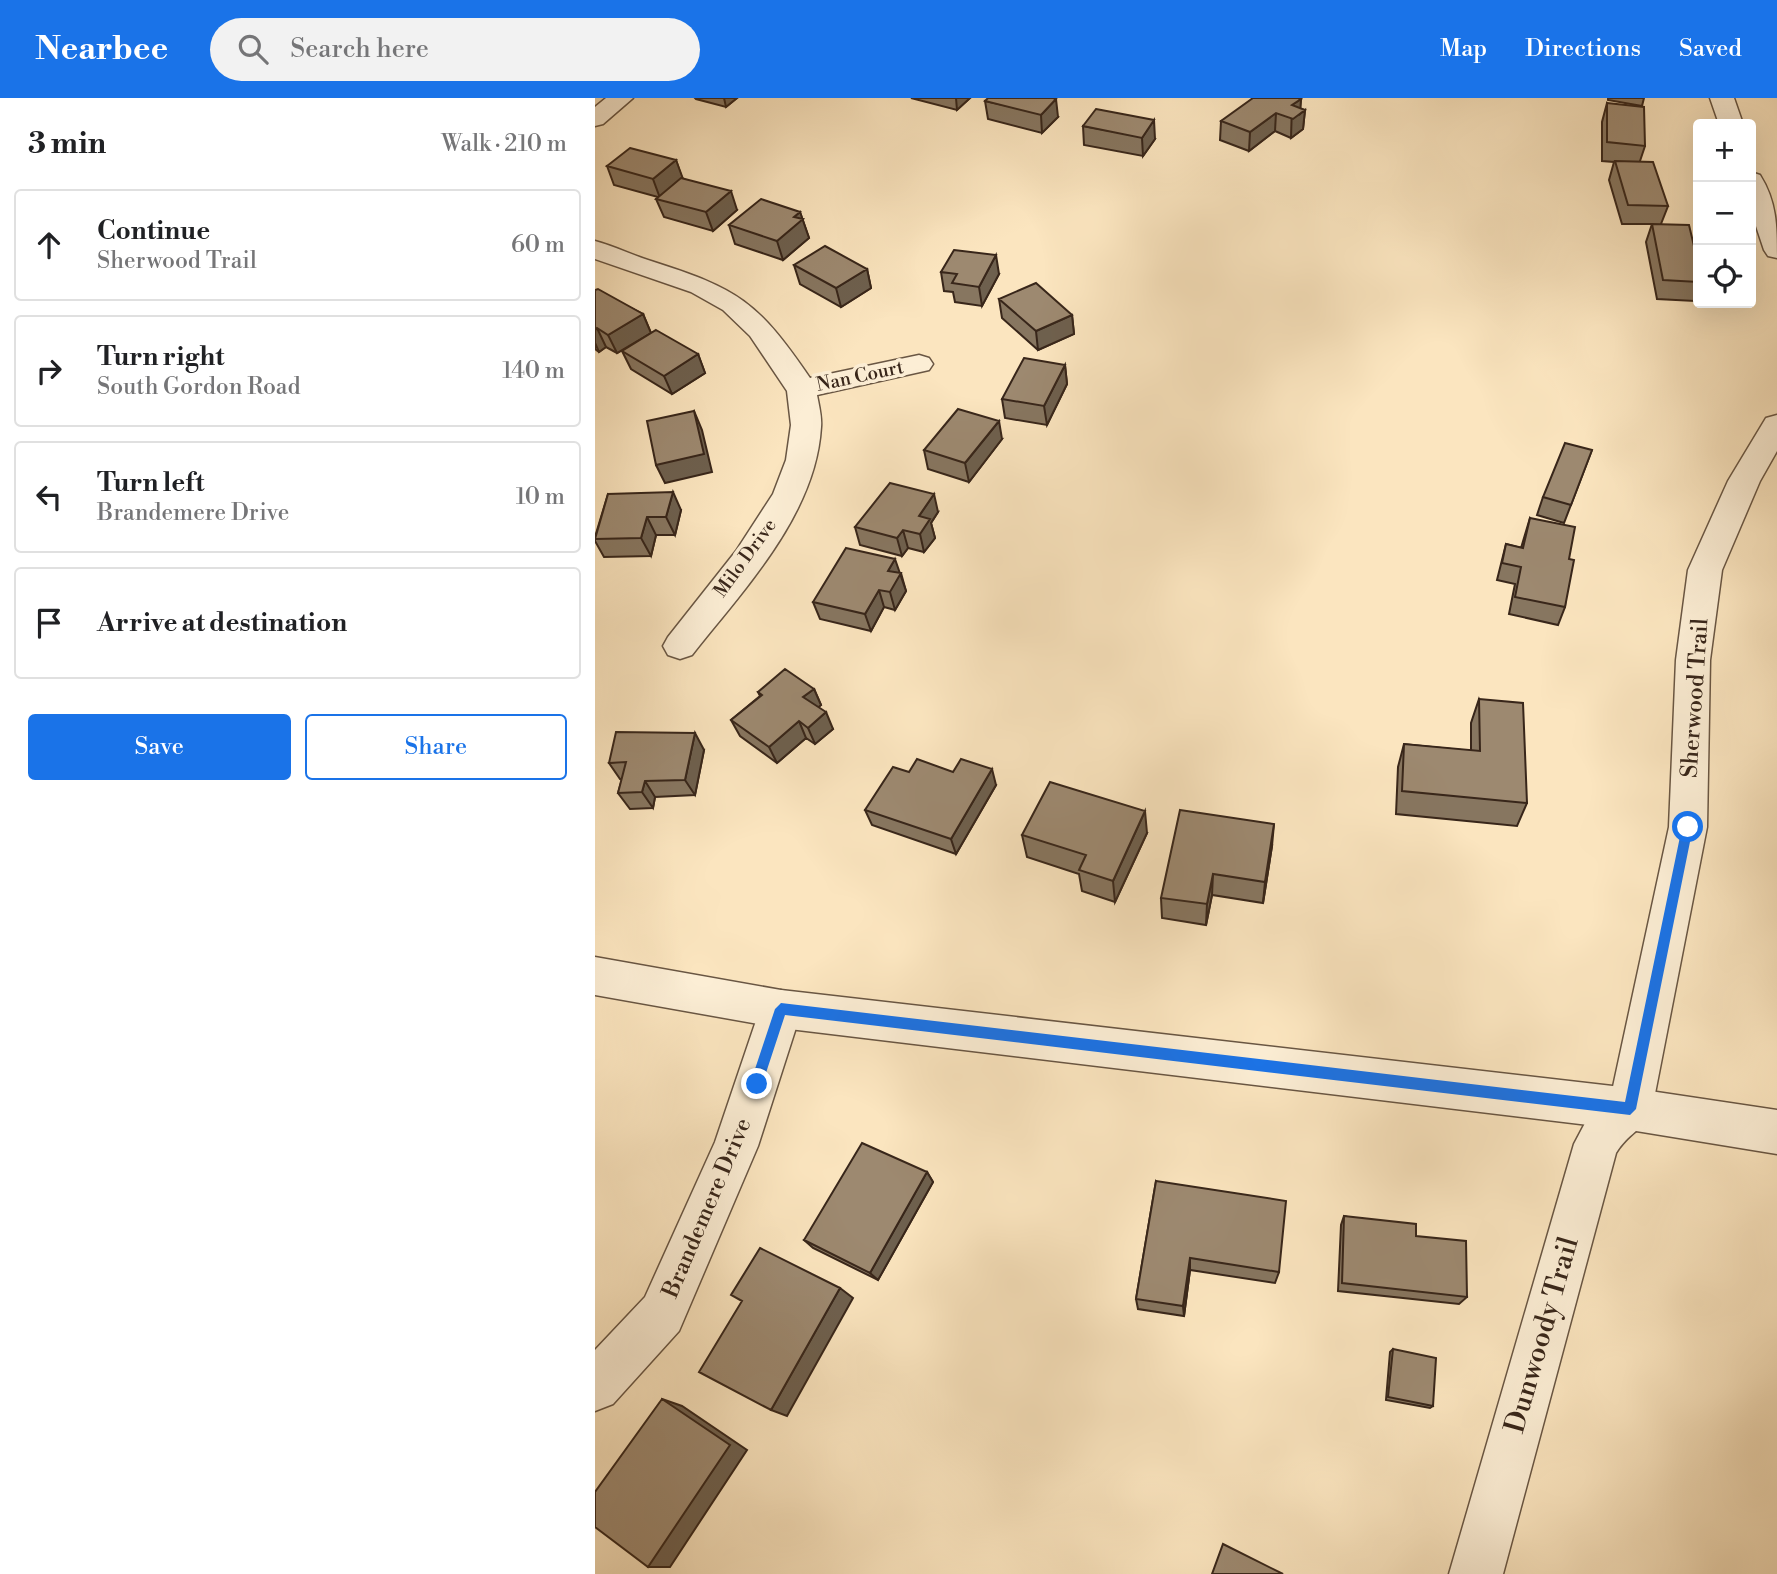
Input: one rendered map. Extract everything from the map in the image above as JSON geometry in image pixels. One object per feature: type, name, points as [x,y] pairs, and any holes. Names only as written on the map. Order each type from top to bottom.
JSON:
[{"type":"street","points":[[595,119],[621,98]]},
{"type":"street","points":[[1722,98],[1729,119]]},
{"type":"street","points":[[1752,182],[1777,250]]},
{"type":"street","name":"Milo Drive","points":[[595,249],[680,279],[733,304],[763,330],[802,389],[807,426],[805,450],[795,481],[766,534],[680,646]]},
{"type":"street","name":"Nan Court","points":[[802,389],[919,364]]},
{"type":"street","name":"Sherwood Trail","points":[[1630,1109],[1688,827],[1693,660],[1705,570],[1744,481],[1777,425]]},
{"type":"street","points":[[595,976],[781,1009],[1630,1109],[1777,1132]]},
{"type":"street","name":"Brandemere Drive","points":[[595,1386],[662,1314],[736,1146],[781,1009]]},
{"type":"street","name":"Dunwoody Trail","points":[[1476,1574],[1596,1144],[1609,1123],[1630,1109]]},
{"type":"building","points":[[988,98],[1056,99],[1041,115],[985,101]]},
{"type":"building","points":[[1253,98],[1298,98],[1301,99],[1292,105],[1305,110],[1293,119],[1276,113],[1250,132],[1221,121]]},
{"type":"building","points":[[1607,103],[1644,107],[1645,146],[1607,142]]},
{"type":"building","points":[[1096,109],[1154,120],[1142,138],[1083,126]]},
{"type":"building","points":[[630,148],[676,160],[653,179],[607,166]]},
{"type":"building","points":[[1615,161],[1653,162],[1668,206],[1628,205]]},
{"type":"building","points":[[681,178],[731,191],[706,212],[656,199]]},
{"type":"building","points":[[761,199],[800,212],[794,217],[803,219],[777,241],[729,225]]},
{"type":"building","points":[[1652,224],[1689,225],[1693,242],[1693,282],[1663,280]]},
{"type":"building","points":[[825,246],[867,269],[836,288],[794,265]]},
{"type":"building","points":[[954,250],[996,255],[979,287],[952,283],[957,274],[941,272]]},
{"type":"building","points":[[1036,283],[1072,315],[1036,331],[999,299]]},
{"type":"building","points":[[598,289],[643,314],[608,335],[597,328],[595,330],[595,290]]},
{"type":"building","points":[[656,330],[698,354],[664,376],[622,351]]},
{"type":"building","points":[[1024,358],[1065,365],[1044,406],[1002,399]]},
{"type":"building","points":[[958,409],[999,421],[965,463],[924,450]]},
{"type":"building","points":[[694,411],[704,454],[656,465],[647,421]]},
{"type":"building","points":[[1565,443],[1592,450],[1571,505],[1543,497]]},
{"type":"building","points":[[890,483],[934,494],[919,516],[930,519],[920,534],[903,530],[897,538],[855,527]]},
{"type":"building","points":[[673,492],[666,517],[647,517],[641,538],[595,539],[608,494]]},
{"type":"building","points":[[1530,518],[1575,527],[1569,559],[1574,560],[1565,607],[1515,597],[1521,567],[1502,563],[1506,544],[1523,548]]},
{"type":"building","points":[[846,548],[895,559],[888,571],[901,573],[890,592],[879,590],[865,614],[813,602]]},
{"type":"building","points":[[785,669],[814,689],[803,697],[826,712],[808,728],[799,721],[769,747],[731,720],[762,695],[758,692]]},
{"type":"building","points":[[1479,699],[1523,703],[1527,803],[1402,791],[1404,744],[1480,751]]},
{"type":"building","points":[[616,732],[695,733],[685,780],[645,781],[642,792],[618,793],[626,762],[609,763]]},
{"type":"building","points":[[917,759],[953,772],[961,759],[992,769],[951,839],[865,810],[893,767],[909,772]]},
{"type":"building","points":[[1050,782],[1145,811],[1113,881],[1079,870],[1086,855],[1022,835]]},
{"type":"building","points":[[1180,810],[1274,824],[1265,882],[1213,874],[1207,904],[1161,898]]},
{"type":"building","points":[[862,1143],[927,1172],[870,1273],[804,1240]]},
{"type":"building","points":[[1156,1181],[1286,1201],[1279,1272],[1190,1258],[1183,1306],[1136,1299]]},
{"type":"building","points":[[1344,1216],[1416,1224],[1416,1236],[1466,1241],[1467,1297],[1342,1283]]},
{"type":"building","points":[[760,1248],[840,1288],[771,1410],[699,1372],[742,1301],[731,1295]]},
{"type":"building","points":[[1393,1349],[1436,1358],[1433,1406],[1388,1397]]},
{"type":"building","points":[[662,1399],[730,1445],[648,1567],[595,1527],[595,1492]]},
{"type":"building","points":[[1223,1544],[1283,1574],[1212,1574]]},
{"type":"route","points":[[757,1084],[781,1009],[1630,1109],[1688,827]]}]
